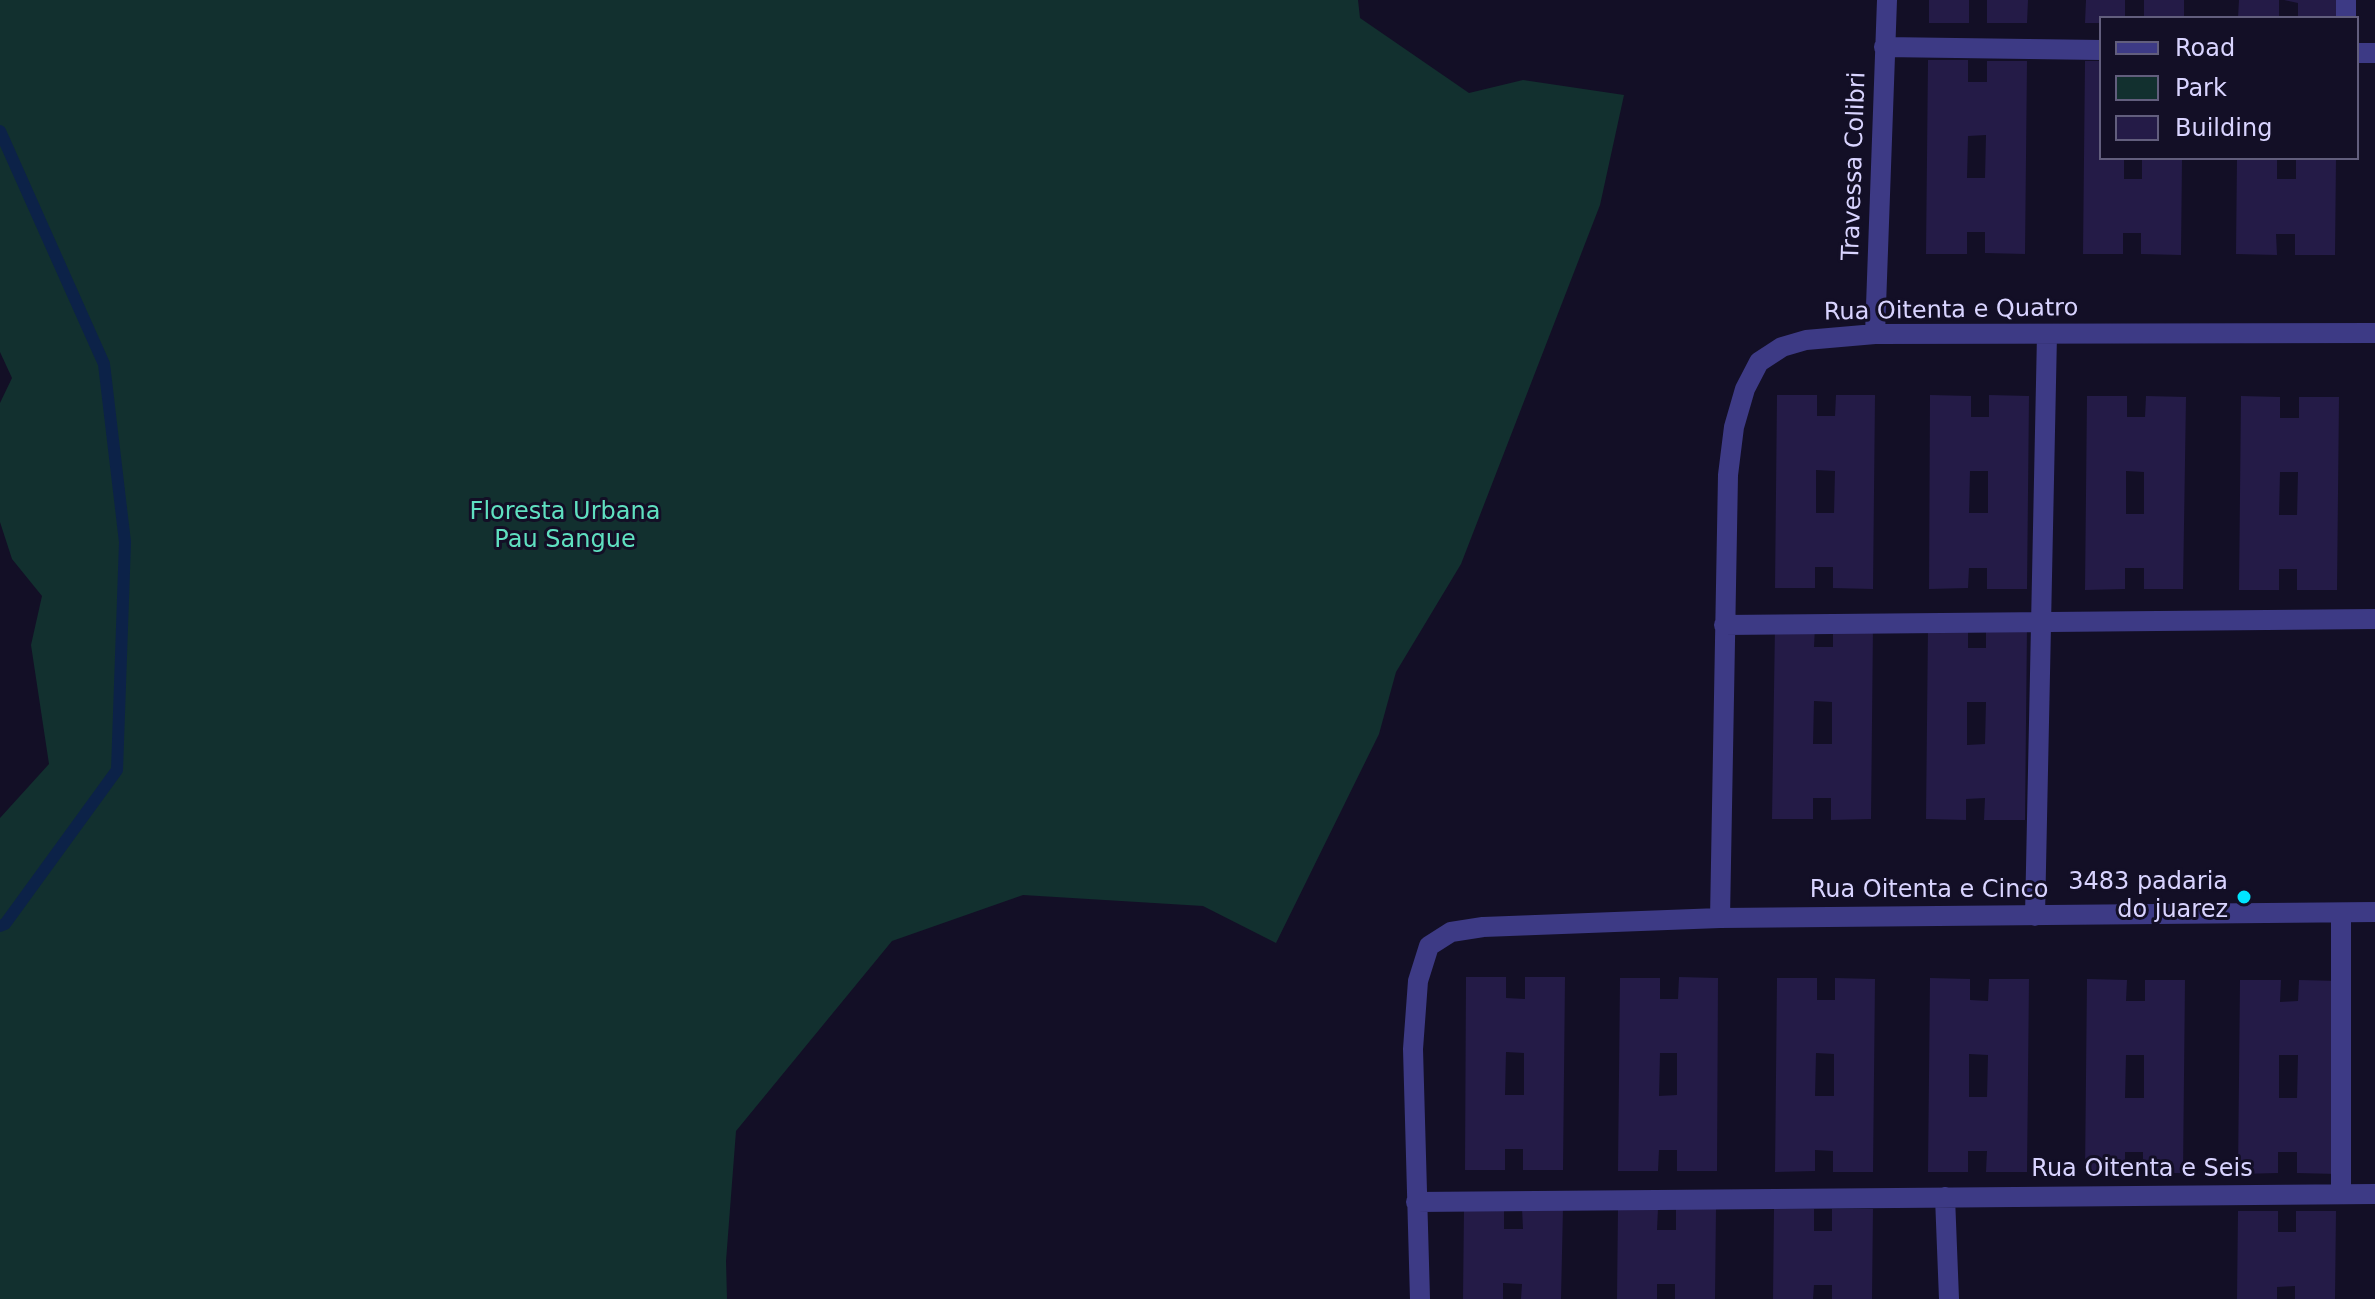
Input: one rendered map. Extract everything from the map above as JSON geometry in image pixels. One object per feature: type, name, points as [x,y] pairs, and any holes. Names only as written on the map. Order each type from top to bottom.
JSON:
[{"type":"street","name":"Travessa Colibri","points":[[1875,334],[1887,0]]},
{"type":"street","points":[[1884,47],[2099,50]]},
{"type":"street","name":"Rua Oitenta e Quatro","points":[[1720,918],[1728,475],[1734,427],[1745,389],[1759,362],[1782,347],[1806,340],[1875,334],[2375,333]]},
{"type":"street","points":[[2035,916],[2047,334]]},
{"type":"street","points":[[1724,625],[2375,619]]},
{"type":"street","name":"Rua Oitenta e Cinco","points":[[1416,1202],[1413,1049],[1418,981],[1429,946],[1451,932],[1483,927],[1720,918],[2375,912]]},
{"type":"street","points":[[2341,914],[2341,1194]]},
{"type":"street","name":"Rua Oitenta e Seis","points":[[1945,1197],[2375,1194]]},
{"type":"street","points":[[1420,1299],[1416,1202],[1945,1197],[1949,1299]]},
{"type":"green space","name":"Floresta Urbana Pau Sangue","points":[[0,0],[1358,0],[1360,18],[1469,93],[1523,80],[1624,95],[1600,205],[1461,564],[1396,672],[1379,734],[1276,943],[1203,906],[1023,895],[892,941],[736,1131],[726,1261],[727,1299],[0,1299],[0,818],[49,764],[31,645],[42,596],[12,559],[0,522],[0,403],[12,378],[0,352]]},
{"type":"building","points":[[1929,0],[1969,0],[1969,23],[1929,23]]},
{"type":"building","points":[[1987,0],[2028,0],[2027,23],[1987,23]]},
{"type":"building","points":[[2086,0],[2125,0],[2125,16],[2099,16],[2099,23],[2085,23]]},
{"type":"building","points":[[2144,0],[2184,0],[2184,16],[2144,16]]},
{"type":"building","points":[[2239,0],[2279,0],[2279,16],[2238,16]]},
{"type":"building","points":[[2284,0],[2337,0],[2337,16],[2298,16],[2298,3]]},
{"type":"building","points":[[1928,60],[1968,60],[1968,82],[1987,82],[1987,61],[2027,61],[2025,254],[1985,253],[1985,232],[1967,232],[1967,254],[1926,254]],"holes":[[[1986,135],[1985,178],[1967,178],[1968,136]]]},
{"type":"building","points":[[2085,61],[2099,61],[2099,160],[2124,160],[2124,179],[2142,179],[2142,160],[2182,160],[2181,255],[2141,254],[2141,233],[2123,233],[2123,254],[2083,254]]},
{"type":"building","points":[[2237,160],[2277,160],[2277,179],[2296,179],[2296,160],[2336,160],[2335,255],[2295,255],[2295,234],[2276,234],[2277,255],[2236,254]]},
{"type":"building","points":[[1777,395],[1817,395],[1817,416],[1835,416],[1836,395],[1875,395],[1873,589],[1833,588],[1833,567],[1815,567],[1815,588],[1775,588]],"holes":[[[1816,470],[1835,471],[1834,513],[1816,513]]]},
{"type":"building","points":[[1930,395],[1971,396],[1971,417],[1989,417],[1989,395],[2029,396],[2027,589],[1987,589],[1987,568],[1969,568],[1968,588],[1929,589]],"holes":[[[1970,471],[1988,471],[1988,513],[1969,513]]]},
{"type":"building","points":[[2087,396],[2127,396],[2127,417],[2145,417],[2146,396],[2186,397],[2183,589],[2144,589],[2144,568],[2125,568],[2125,589],[2085,590]],"holes":[[[2126,471],[2144,472],[2144,514],[2126,514]]]},
{"type":"building","points":[[2241,396],[2280,397],[2280,418],[2299,418],[2299,397],[2339,397],[2337,590],[2297,590],[2297,569],[2279,569],[2279,590],[2239,590]],"holes":[[[2280,472],[2298,472],[2297,515],[2279,515]]]},
{"type":"building","points":[[1775,626],[1815,626],[1814,647],[1833,647],[1833,626],[1873,626],[1871,819],[1831,820],[1831,798],[1813,798],[1813,819],[1772,819]],"holes":[[[1814,701],[1832,702],[1832,744],[1813,744]]]},
{"type":"building","points":[[1928,626],[1968,627],[1968,648],[1986,648],[1986,626],[2027,626],[2025,820],[1984,820],[1985,798],[1966,799],[1966,820],[1926,819]],"holes":[[[1967,702],[1986,702],[1985,744],[1967,745]]]},
{"type":"building","points":[[1466,977],[1506,977],[1506,998],[1525,999],[1525,977],[1565,977],[1563,1170],[1523,1170],[1523,1149],[1505,1149],[1505,1170],[1465,1170]],"holes":[[[1506,1052],[1524,1053],[1524,1095],[1505,1095]]]},
{"type":"building","points":[[1679,977],[1718,978],[1717,1171],[1677,1171],[1677,1150],[1659,1150],[1658,1171],[1618,1171],[1620,978],[1660,978],[1660,999],[1678,999]],"holes":[[[1660,1053],[1677,1053],[1677,1095],[1659,1096]]]},
{"type":"building","points":[[1777,978],[1817,978],[1817,1000],[1835,1000],[1835,978],[1875,979],[1873,1172],[1833,1172],[1833,1151],[1815,1150],[1815,1171],[1775,1172]],"holes":[[[1816,1053],[1834,1054],[1834,1096],[1815,1096]]]},
{"type":"building","points":[[1930,978],[1970,979],[1970,1000],[1988,1001],[1989,979],[2029,979],[2027,1172],[1986,1172],[1987,1151],[1968,1151],[1968,1172],[1928,1172]],"holes":[[[1969,1054],[1988,1055],[1987,1097],[1969,1097]]]},
{"type":"building","points":[[2087,979],[2127,980],[2126,1001],[2145,1001],[2145,980],[2185,980],[2183,1173],[2143,1173],[2143,1152],[2125,1152],[2125,1173],[2085,1173]],"holes":[[[2126,1055],[2144,1055],[2144,1098],[2125,1098]]]},
{"type":"building","points":[[2240,980],[2281,980],[2280,1002],[2298,1001],[2299,980],[2339,981],[2337,1174],[2297,1173],[2297,1152],[2278,1152],[2278,1173],[2238,1174]],"holes":[[[2279,1055],[2298,1055],[2297,1098],[2279,1098]]]},
{"type":"building","points":[[1464,1208],[1504,1208],[1504,1229],[1523,1229],[1522,1208],[1563,1208],[1561,1299],[1521,1299],[1522,1284],[1503,1283],[1503,1299],[1463,1299]]},
{"type":"building","points":[[1618,1208],[1658,1209],[1657,1230],[1676,1230],[1676,1209],[1716,1209],[1715,1299],[1675,1299],[1675,1284],[1657,1284],[1657,1299],[1617,1299]]},
{"type":"building","points":[[1774,1209],[1814,1209],[1814,1231],[1832,1231],[1832,1209],[1873,1209],[1872,1299],[1832,1299],[1832,1285],[1814,1285],[1813,1299],[1773,1299]]},
{"type":"building","points":[[2238,1211],[2278,1211],[2278,1232],[2296,1232],[2296,1211],[2336,1211],[2335,1299],[2295,1299],[2295,1286],[2277,1287],[2277,1299],[2237,1299]]},
{"type":"waterway","points":[[0,131],[104,364],[125,542],[117,770],[5,924],[0,926]]},
{"type":"place","name":"3483 padaria do juarez","points":[[2244,897]]}]
